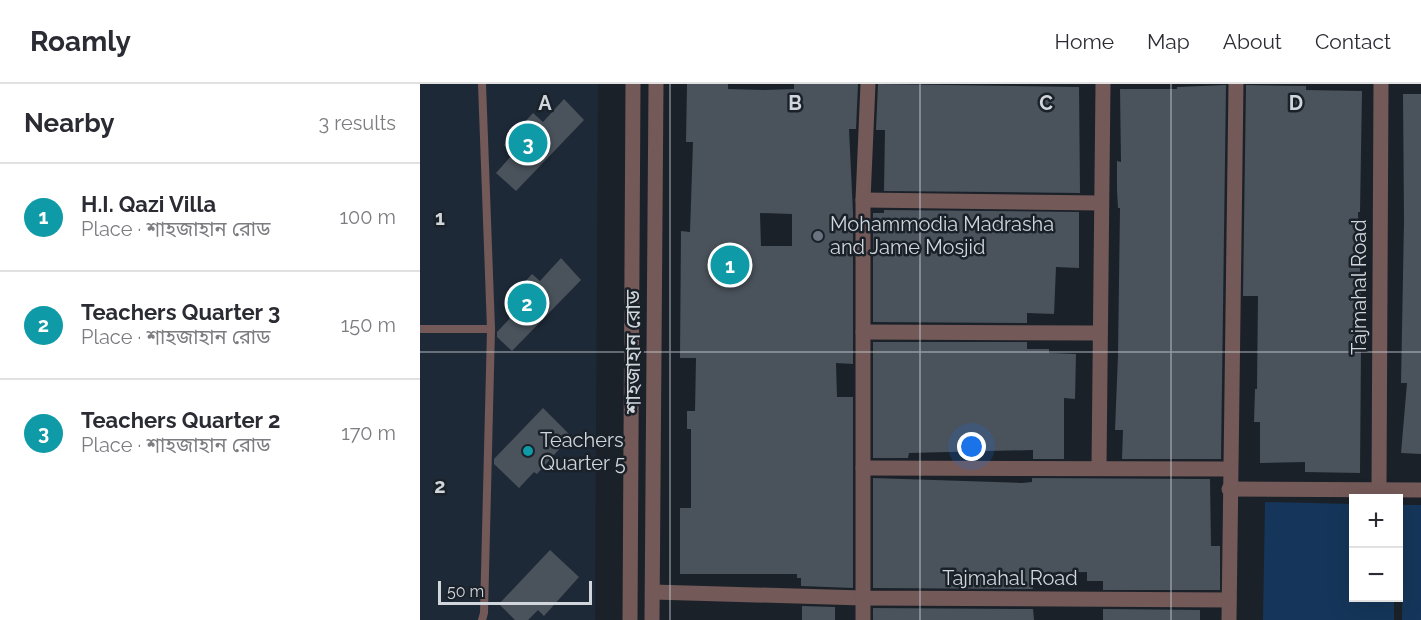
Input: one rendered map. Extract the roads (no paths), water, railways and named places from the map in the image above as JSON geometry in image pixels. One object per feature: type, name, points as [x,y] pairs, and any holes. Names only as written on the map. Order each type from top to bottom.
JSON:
[{"type":"street","name":"শাহজাহান রোড","points":[[630,620],[633,84]]},
{"type":"street","name":"শাহজাহান রোড","points":[[652,620],[656,84]]},
{"type":"street","points":[[862,620],[863,200],[868,84]]},
{"type":"street","points":[[1099,467],[1103,84]]},
{"type":"street","points":[[1228,620],[1236,84]]},
{"type":"street","name":"Tajmahal Road","points":[[1379,490],[1381,84]]},
{"type":"street","points":[[863,200],[1100,203]]},
{"type":"street","points":[[863,332],[1100,333]]},
{"type":"street","points":[[863,468],[1099,467],[1229,470]]},
{"type":"street","points":[[1229,489],[1421,490]]},
{"type":"street","name":"Tajmahal Road","points":[[653,592],[862,598],[1228,600]]},
{"type":"lane","points":[[482,84],[491,330],[482,620]]},
{"type":"lane","points":[[420,329],[491,330]]},
{"type":"place","name":"Teachers Quarter 2","points":[[528,143]]},
{"type":"place","name":"Mohammodia Madrasha and Jame Mosjid","points":[[818,236]]},
{"type":"place","name":"H.I. Qazi Villa","points":[[730,265]]},
{"type":"place","name":"Teachers Quarter 3","points":[[527,303]]},
{"type":"place","name":"Teachers Quarter 5","points":[[528,451]]}]
